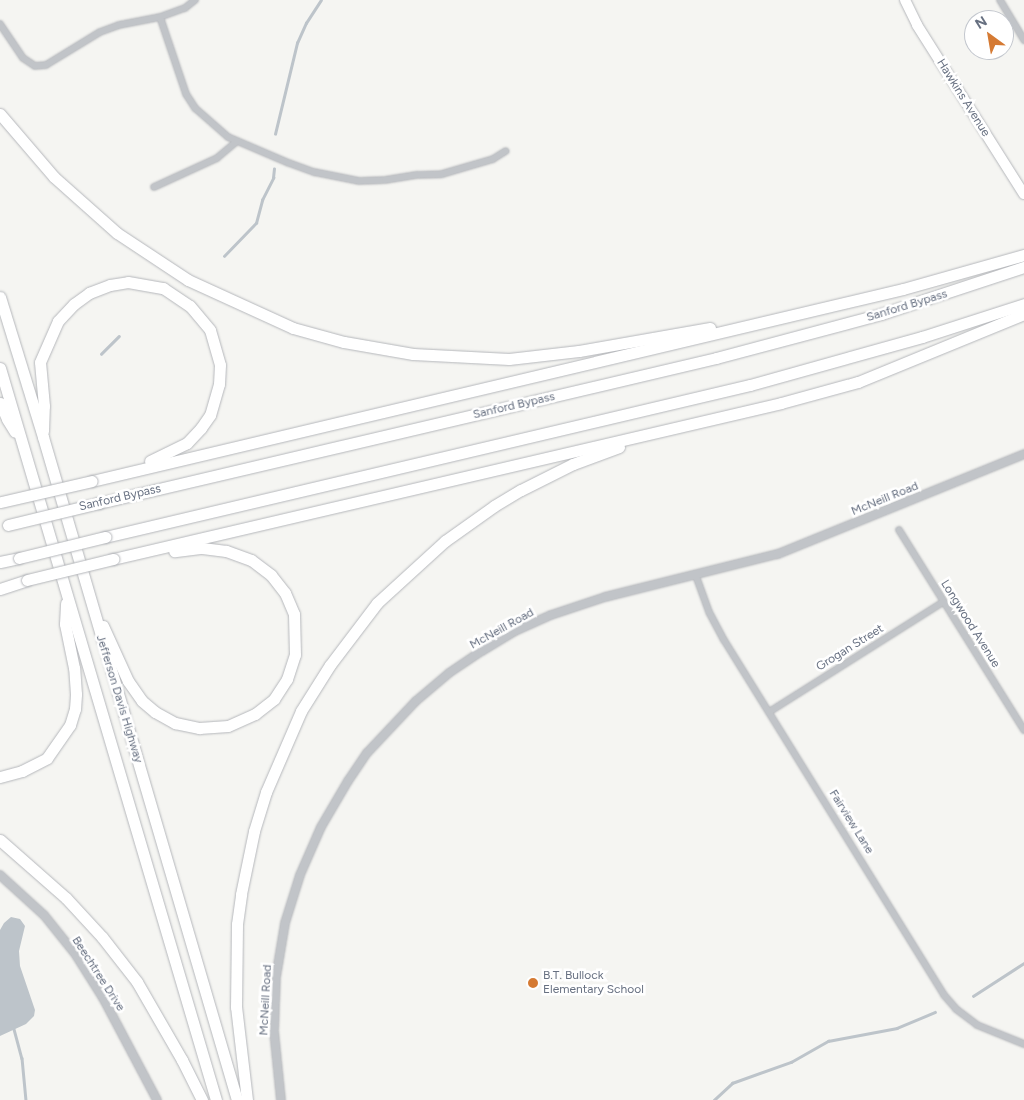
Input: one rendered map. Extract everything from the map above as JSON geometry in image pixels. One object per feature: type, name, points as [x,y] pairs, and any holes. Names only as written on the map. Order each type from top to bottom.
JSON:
[{"type":"highway","points":[[0,114],[54,177],[117,233],[188,280],[293,328],[344,342],[413,354],[509,359],[579,351],[767,318],[781,318]]},
{"type":"highway","points":[[0,503],[903,290],[1024,255]]},
{"type":"highway","name":"Sanford Bypass","points":[[4,526],[716,358],[881,314],[1024,267]]},
{"type":"highway","points":[[43,436],[44,406],[40,362],[58,321],[74,304],[89,293],[110,285],[128,282],[163,288],[190,306],[210,330],[220,366],[219,384],[210,415],[187,444],[162,457],[92,481]]},
{"type":"highway","name":"Jefferson Davis Highway","points":[[0,297],[43,436],[91,607],[237,1100]]},
{"type":"highway","points":[[0,562],[759,383],[913,340],[1024,304]]},
{"type":"highway","points":[[0,587],[688,424],[713,420],[858,382],[1024,314]]},
{"type":"highway","name":"Jefferson Davis Highway","points":[[0,368],[216,1100]]},
{"type":"highway","points":[[0,403],[7,419],[21,439]]},
{"type":"highway","points":[[247,1100],[238,1040],[236,964],[237,924],[246,863],[254,831],[277,764],[302,712],[330,665],[366,616],[401,580],[445,541],[494,506],[546,477],[598,455],[627,444],[698,426],[713,420]]},
{"type":"highway","points":[[91,607],[103,626],[128,681],[142,701],[155,712],[175,723],[199,728],[228,726],[255,714],[274,699],[287,679],[295,655],[294,614],[285,593],[276,581],[251,560],[226,551],[200,548],[169,551],[135,558],[117,558]]},
{"type":"highway","points":[[0,777],[22,771],[47,758],[70,725],[75,709],[76,694],[74,668],[65,624],[66,592]]},
{"type":"highway","points":[[0,840],[66,898],[102,937],[137,982],[182,1060],[202,1100]]},
{"type":"main road","name":"Hawkins Avenue","points":[[905,0],[917,25],[1024,194]]},
{"type":"street","points":[[0,24],[23,58],[35,66],[46,65],[100,32],[119,25],[160,18],[185,8],[195,0]]},
{"type":"street","points":[[1000,0],[1024,40]]},
{"type":"street","points":[[160,18],[186,94],[208,121],[237,141],[314,172],[359,181],[442,174],[493,159],[506,151]]},
{"type":"street","points":[[154,188],[217,158],[237,141]]},
{"type":"street","name":"McNeill Road","points":[[281,1100],[277,1074],[274,1022],[276,977],[285,923],[300,875],[321,827],[367,754],[416,701],[449,674],[515,631],[551,615],[605,597],[696,576],[778,554],[1024,454]]},
{"type":"street","name":"Longwood Avenue","points":[[899,530],[1024,730]]},
{"type":"street","name":"Fairview Lane","points":[[696,576],[709,612],[724,640],[944,996],[956,1009],[977,1025],[1024,1044]]},
{"type":"street","name":"Grogan Street","points":[[769,712],[943,602]]},
{"type":"street","name":"Beechtree Drive","points":[[0,875],[44,916],[76,955],[103,998],[157,1100]]},
{"type":"shaded area","points":[[11,917],[20,919],[25,926],[19,951],[20,966],[35,1010],[34,1016],[26,1024],[0,1036],[0,930]]},
{"type":"waterway","points":[[275,134],[297,43],[306,23],[321,0]]},
{"type":"waterway","points":[[224,256],[256,223],[262,200],[273,178],[274,169]]},
{"type":"waterway","points":[[101,354],[119,336]]},
{"type":"waterway","points":[[973,996],[1024,963]]},
{"type":"waterway","points":[[714,1100],[732,1083],[791,1062],[828,1041],[897,1028],[935,1012]]},
{"type":"waterway","points":[[14,1029],[22,1058],[26,1100]]},
{"type":"place","name":"B.T. Bullock Elementary School","points":[[533,983]]}]
